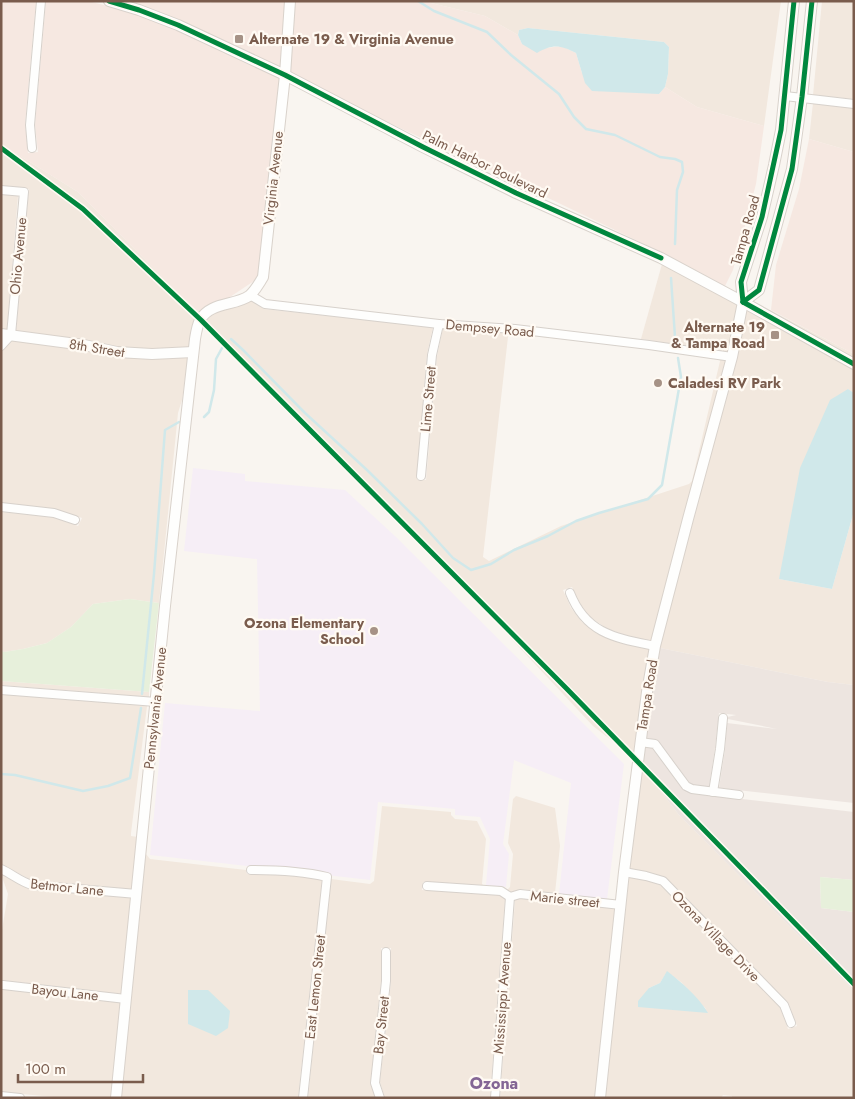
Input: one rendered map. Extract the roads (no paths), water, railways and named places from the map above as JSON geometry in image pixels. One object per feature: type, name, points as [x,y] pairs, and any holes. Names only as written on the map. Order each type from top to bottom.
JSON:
[{"type":"street","points":[[32,148],[30,125],[41,1]]},
{"type":"street","points":[[110,1],[178,25],[285,75]]},
{"type":"street","name":"Virginia Avenue","points":[[250,295],[259,285],[262,277],[285,75],[290,1]]},
{"type":"street","name":"Tampa Road","points":[[600,1098],[624,872],[640,742],[655,646],[732,357],[744,302],[742,282],[762,217],[781,130],[794,1]]},
{"type":"street","name":"Tampa Road","points":[[744,302],[759,290],[792,169],[802,98],[812,1]]},
{"type":"street","name":"Palm Harbor Boulevard","points":[[285,75],[516,193],[661,258],[744,302]]},
{"type":"street","points":[[785,96],[854,104]]},
{"type":"street","name":"Ohio Avenue","points":[[1,190],[24,192],[6,335]]},
{"type":"street","name":"Pennsylvania Avenue","points":[[116,1098],[194,339],[201,320],[212,309],[250,295]]},
{"type":"street","name":"Dempsey Road","points":[[250,295],[265,304],[439,324],[516,329],[732,357]]},
{"type":"street","points":[[744,302],[854,364]]},
{"type":"street","name":"Lime Street","points":[[421,476],[432,355],[439,324]]},
{"type":"street","points":[[1,346],[6,335]]},
{"type":"street","name":"8th Street","points":[[6,335],[84,345],[117,352],[152,354],[193,352]]},
{"type":"street","points":[[1,507],[54,513],[75,520]]},
{"type":"street","points":[[570,593],[575,605],[586,620],[603,632],[626,640],[655,646]]},
{"type":"street","points":[[1,690],[156,702]]},
{"type":"street","points":[[714,792],[723,718]]},
{"type":"street","points":[[640,742],[655,744],[686,786],[692,789],[739,795]]},
{"type":"street","name":"Betmor Lane","points":[[1,869],[32,885],[137,894]]},
{"type":"street","name":"East Lemon Street","points":[[251,870],[275,870],[327,876],[303,1098]]},
{"type":"street","name":"Ozona Village Drive","points":[[624,872],[663,881],[784,1005],[791,1023]]},
{"type":"street","name":"Marie street","points":[[427,886],[501,891],[510,897],[520,894],[621,905]]},
{"type":"street","name":"Mississippi Avenue","points":[[495,1098],[510,897]]},
{"type":"street","name":"Bay Street","points":[[380,1098],[376,1082],[386,981],[386,952]]},
{"type":"street","name":"Bayou Lane","points":[[3,985],[126,999]]},
{"type":"street","points":[[1,1096],[20,1098]]},
{"type":"water","points":[[528,28],[664,42],[669,47],[668,74],[665,87],[659,94],[592,91],[585,83],[576,53],[565,48],[552,47],[537,53],[522,44],[518,35],[519,30]]},
{"type":"water","points":[[848,389],[854,393],[854,511],[832,589],[779,579],[800,468],[830,400]]},
{"type":"water","points":[[667,971],[695,995],[708,1013],[638,1007],[638,1001],[649,988],[660,983]]},
{"type":"water","points":[[188,990],[208,990],[230,1011],[228,1028],[216,1036],[188,1024]]},
{"type":"waterway","points":[[418,1],[434,11],[487,32],[511,55],[559,94],[574,117],[586,129],[615,135],[660,157],[682,162],[683,172],[677,190],[675,244]]},
{"type":"waterway","points":[[671,278],[675,337]]},
{"type":"waterway","points":[[231,339],[305,413],[422,524],[453,558],[471,570],[491,564],[514,550],[548,536],[576,521],[648,499],[662,485],[681,377],[678,358]]},
{"type":"waterway","points":[[204,417],[209,412],[214,390],[216,359],[222,348]]},
{"type":"waterway","points":[[142,694],[154,574],[165,430],[179,422]]},
{"type":"waterway","points":[[1,774],[15,775],[83,791],[108,786],[130,778],[141,708]]},
{"type":"place","name":"Alternate 19 & Virginia Avenue","points":[[239,39]]},
{"type":"place","name":"Alternate 19 & Tampa Road","points":[[775,335]]},
{"type":"place","name":"Caladesi RV Park","points":[[658,383]]},
{"type":"place","name":"Ozona Elementary School","points":[[374,631]]},
{"type":"district","name":"Ozona","points":[[494,1083]]}]
